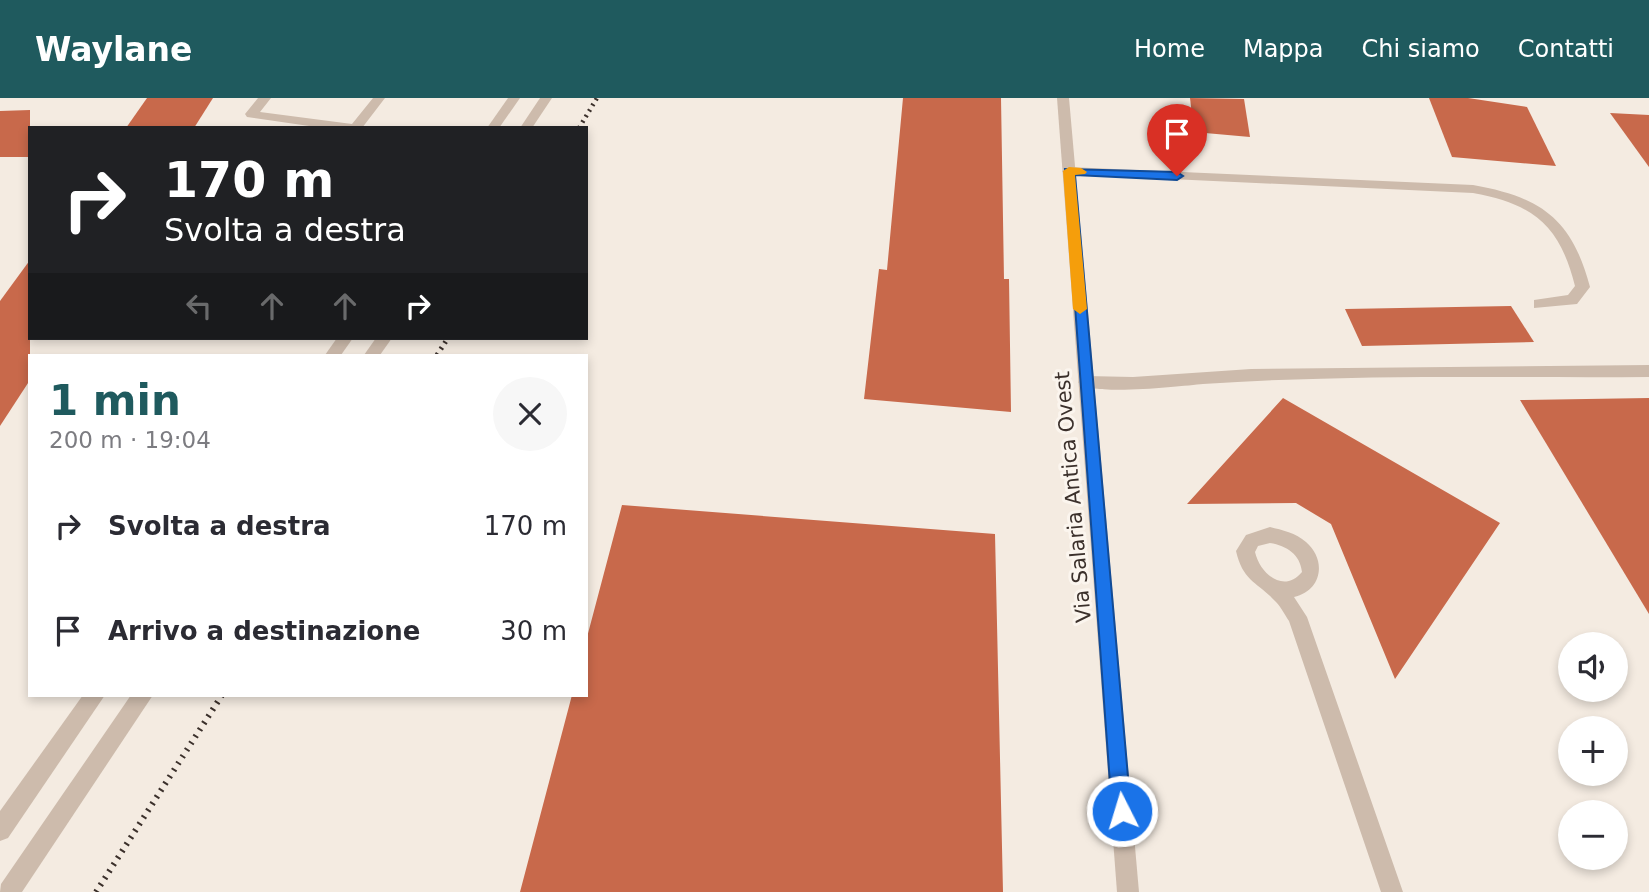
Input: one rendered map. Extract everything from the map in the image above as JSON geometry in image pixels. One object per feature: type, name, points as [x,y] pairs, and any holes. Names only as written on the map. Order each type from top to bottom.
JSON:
[{"type":"street","points":[[265,98],[251,114],[339,126]]},
{"type":"street","points":[[356,126],[379,98]]},
{"type":"street","points":[[494,126],[514,98]]},
{"type":"street","points":[[527,126],[547,98]]},
{"type":"street","name":"Via Salaria Antica Ovest","points":[[1063,98],[1128,892]]},
{"type":"street","points":[[1069,171],[1473,189],[1508,196],[1542,211],[1552,220],[1566,239],[1580,276],[1583,287],[1572,300],[1539,304]]},
{"type":"street","points":[[1086,382],[1133,383],[1251,375],[1649,372]]},
{"type":"street","points":[[1297,617],[1301,587],[1311,574],[1307,556],[1292,541],[1270,535],[1252,540],[1245,555],[1252,573],[1283,596],[1297,617],[1392,892]]},
{"type":"street","points":[[1270,586],[1292,590],[1301,587]]},
{"type":"street","points":[[0,830],[94,697]]},
{"type":"street","points":[[9,892],[141,697]]},
{"type":"building","points":[[147,98],[213,98],[195,126],[127,126]]},
{"type":"building","points":[[903,98],[1001,98],[1004,279],[1009,279],[1011,412],[864,399],[879,269],[887,270]]},
{"type":"building","points":[[1190,98],[1244,99],[1250,137],[1194,132]]},
{"type":"building","points":[[1429,98],[1468,98],[1527,107],[1556,166],[1452,157]]},
{"type":"building","points":[[30,110],[28,157],[0,157],[0,111]]},
{"type":"building","points":[[1610,113],[1649,115],[1649,167]]},
{"type":"building","points":[[28,263],[28,383],[0,426],[0,301]]},
{"type":"building","points":[[1511,306],[1534,342],[1362,346],[1345,309]]},
{"type":"building","points":[[1283,398],[1500,523],[1395,679],[1331,524],[1296,503],[1187,504]]},
{"type":"building","points":[[1649,398],[1649,614],[1520,400]]},
{"type":"building","points":[[622,505],[995,534],[1003,892],[520,892],[571,697],[588,697],[588,633]]},
{"type":"railway","points":[[580,126],[597,98]]},
{"type":"railway","points":[[438,354],[447,340]]},
{"type":"railway","points":[[96,892],[221,697]]},
{"type":"slow traffic","points":[[1080,309],[1069,171],[1081,172]]},
{"type":"route","points":[[1122,811],[1069,171],[1177,176]]}]
